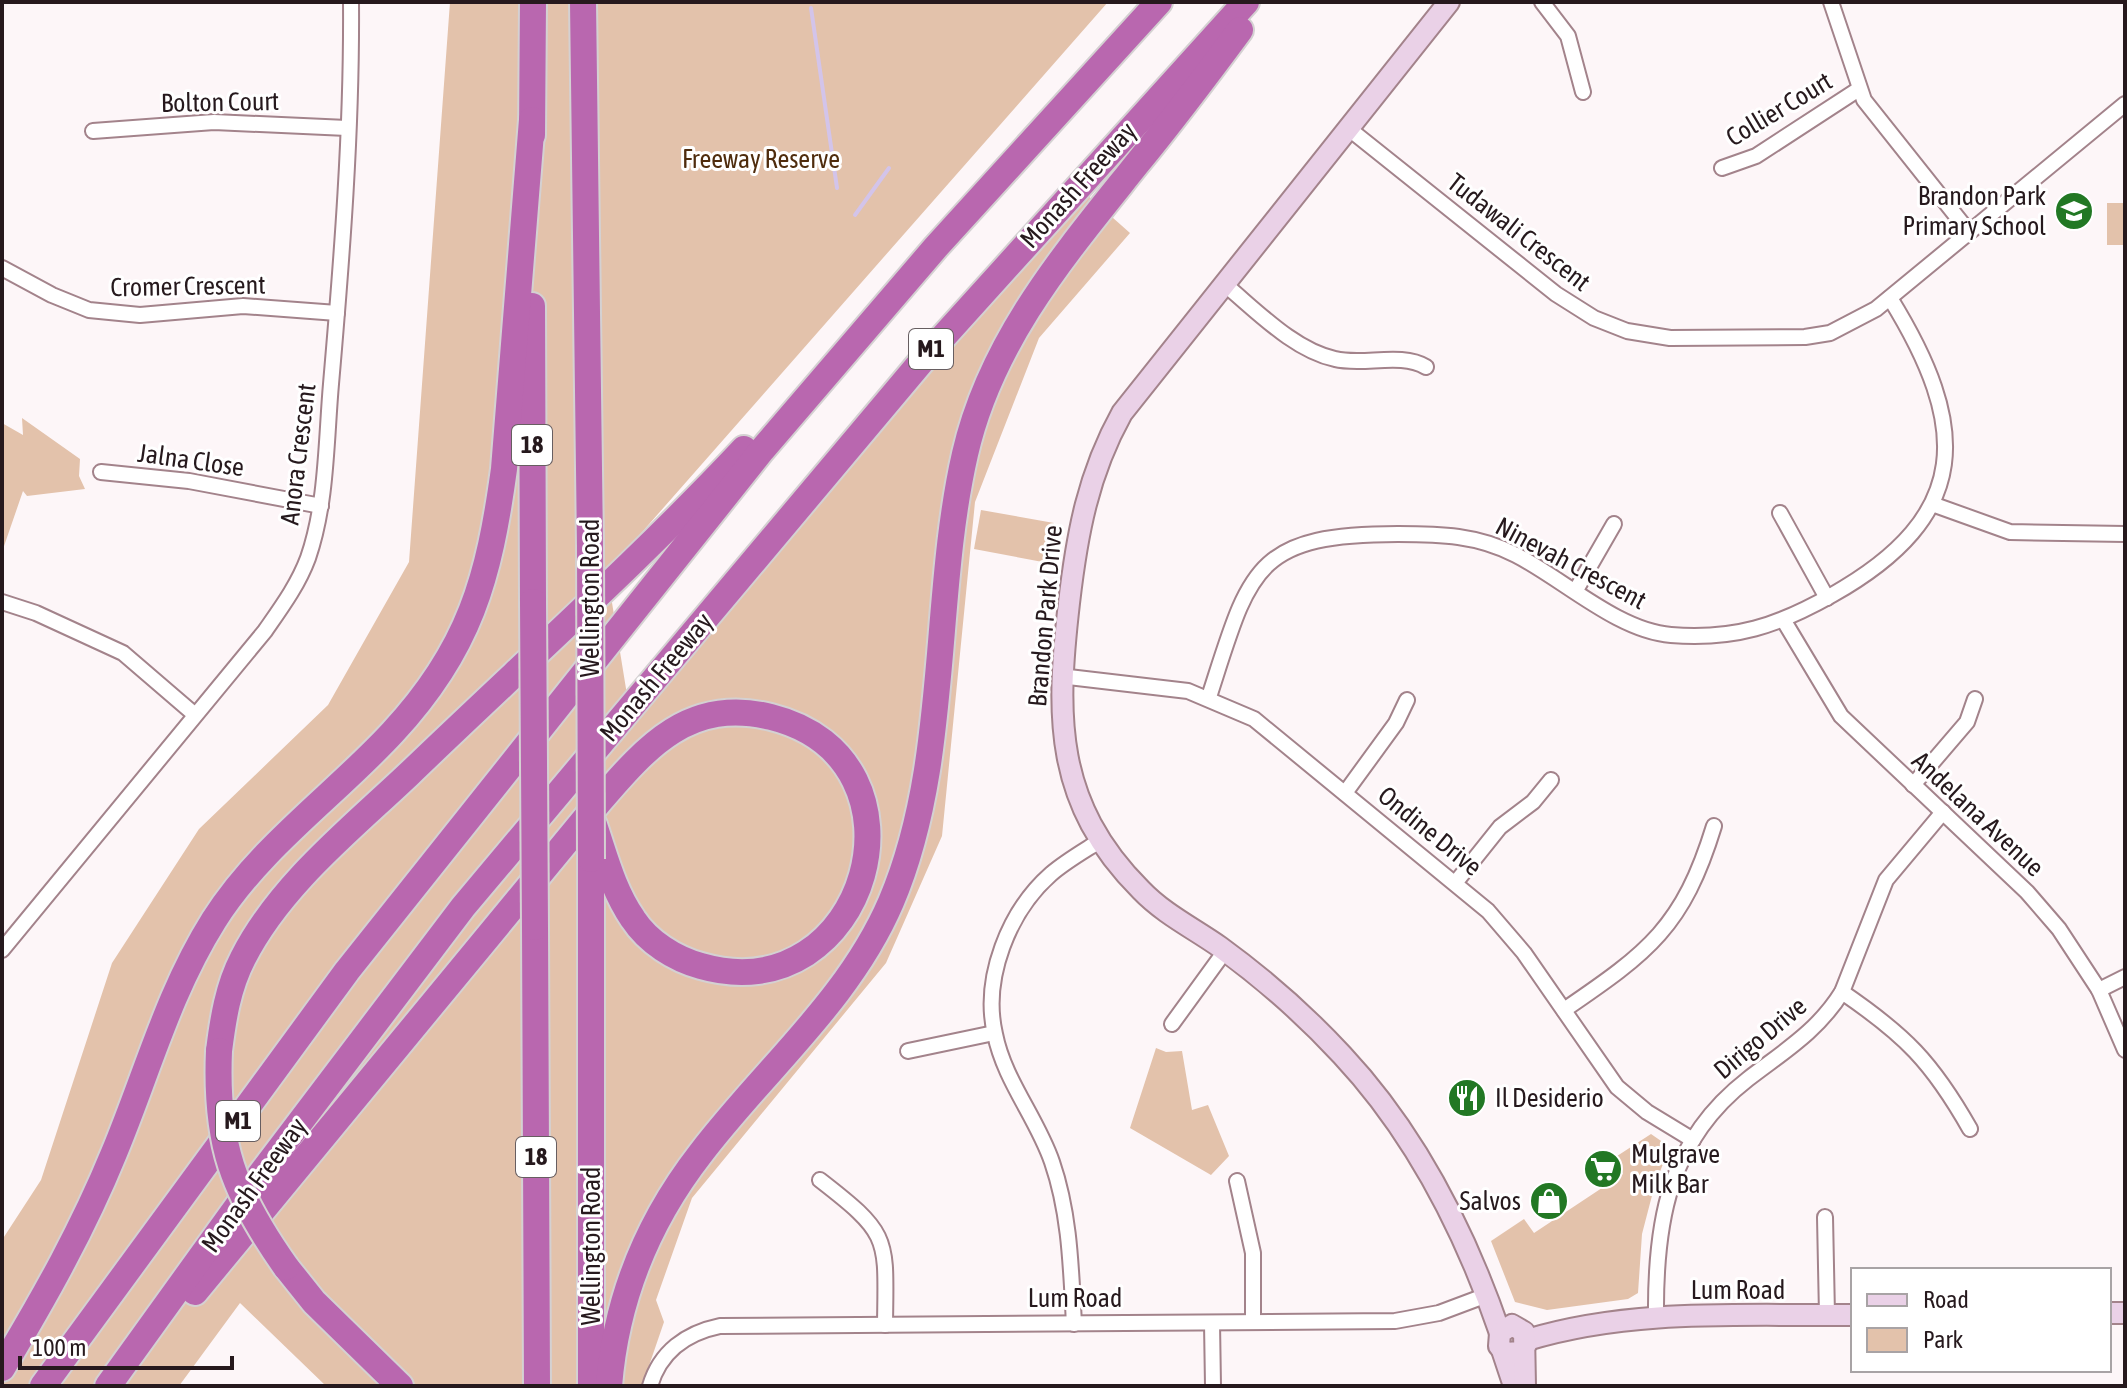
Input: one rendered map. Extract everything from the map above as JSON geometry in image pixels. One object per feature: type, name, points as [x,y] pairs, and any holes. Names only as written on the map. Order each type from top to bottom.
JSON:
[{"type":"highway","name":"18","points":[[533,2],[537,1386]]},
{"type":"highway","name":"Wellington Road","points":[[583,2],[591,818],[596,854],[591,1386]]},
{"type":"highway","name":"Monash Freeway","points":[[43,1386],[347,971],[762,450],[936,247],[1159,2]]},
{"type":"highway","name":"Monash Freeway","points":[[108,1386],[260,1175],[463,907],[926,356],[1246,2]]},
{"type":"highway","points":[[609,1386],[619,1314],[639,1257],[677,1187],[702,1151],[827,1004],[866,951],[892,900],[923,787],[952,524],[965,452],[986,385],[1028,305],[1261,2]]},
{"type":"highway","points":[[2,1368],[78,1235],[115,1151],[180,978],[216,917],[263,858],[394,731],[444,668],[481,594],[497,525],[504,469],[532,120]]},
{"type":"highway","points":[[400,1386],[314,1302],[286,1267],[250,1214],[231,1167],[217,1095],[219,1051],[224,1016],[243,957],[283,900],[415,768],[663,536],[936,247]]},
{"type":"highway","points":[[115,1386],[631,764],[667,733],[698,718],[738,712],[775,718],[802,729],[833,753],[856,783],[865,808],[869,843],[858,894],[840,923],[825,938],[797,956],[751,971],[717,970],[685,961],[650,938],[634,922],[596,854]]},
{"type":"street","name":"Anora Crescent","points":[[2,950],[289,597],[308,558],[321,506],[337,313],[351,2]]},
{"type":"street","name":"Brandon Park Drive","points":[[1449,2],[1131,399],[1095,466],[1079,524],[1060,676],[1061,722],[1070,768],[1101,840],[1141,891],[1225,951],[1317,1029],[1388,1111],[1452,1215],[1487,1295],[1514,1337],[1514,1386]]},
{"type":"street","points":[[1542,2],[1563,26],[1572,45],[1583,92]]},
{"type":"street","points":[[1831,2],[1859,89],[1868,106],[1969,232]]},
{"type":"street","name":"Collier Court","points":[[1722,168],[1756,156],[1859,89]]},
{"type":"street","name":"Tudawali Crescent","points":[[1348,128],[1556,294],[1594,318],[1627,331],[1670,338],[1817,335],[1856,322],[1890,298],[2125,104]]},
{"type":"street","name":"Bolton Court","points":[[93,131],[214,122],[347,128]]},
{"type":"street","name":"Cromer Crescent","points":[[2,268],[52,295],[89,310],[140,315],[243,306],[337,313]]},
{"type":"street","points":[[1223,283],[1304,346],[1319,354],[1350,362],[1412,362],[1426,367]]},
{"type":"street","name":"Ninevah Crescent","points":[[1209,697],[1245,595],[1270,562],[1302,542],[1351,534],[1461,536],[1506,549],[1630,624],[1671,635],[1739,634],[1784,621],[1827,598],[1894,554],[1932,504],[1942,463],[1943,414],[1930,368],[1890,298]]},
{"type":"street","name":"Jalna Close","points":[[101,472],[189,481],[321,506]]},
{"type":"street","points":[[1932,504],[2010,532],[2125,534]]},
{"type":"street","points":[[1780,513],[1827,598]]},
{"type":"street","points":[[1576,590],[1614,524]]},
{"type":"street","points":[[2,602],[36,613],[123,653],[194,714]]},
{"type":"street","name":"Andelana Avenue","points":[[1784,621],[1818,684],[1841,716],[2037,903],[2067,939],[2099,990],[2125,1050]]},
{"type":"street","name":"Ondine Drive","points":[[1060,676],[1173,688],[1209,697],[1254,719],[1456,882],[1514,940],[1625,1096],[1693,1140]]},
{"type":"street","points":[[1913,785],[1967,722],[1975,699]]},
{"type":"street","points":[[1345,793],[1396,723],[1407,700]]},
{"type":"street","points":[[1456,882],[1500,827],[1533,802],[1551,780]]},
{"type":"street","name":"Dirigo Drive","points":[[1656,1317],[1659,1230],[1672,1183],[1693,1140],[1714,1109],[1801,1041],[1842,992],[1886,880],[1943,812]]},
{"type":"street","points":[[1564,1010],[1635,961],[1666,929],[1692,887],[1714,826]]},
{"type":"street","points":[[1074,1324],[1069,1236],[1055,1170],[994,1033],[997,966],[1015,918],[1053,872],[1101,840]]},
{"type":"street","points":[[1172,1024],[1225,951]]},
{"type":"street","points":[[2099,990],[2125,977]]},
{"type":"street","points":[[1842,992],[1897,1030],[1923,1056],[1970,1129]]},
{"type":"street","points":[[908,1051],[994,1033]]},
{"type":"street","points":[[820,1180],[859,1210],[880,1238],[886,1263],[885,1325]]},
{"type":"street","points":[[1237,1181],[1253,1253],[1253,1322]]},
{"type":"street","points":[[1825,1217],[1827,1315]]},
{"type":"street","name":"Lum Road","points":[[650,1386],[667,1353],[691,1335],[720,1326],[1409,1320],[1487,1295]]},
{"type":"street","name":"Lum Road","points":[[1514,1337],[1576,1325],[1656,1317],[1851,1315]]},
{"type":"street","points":[[1212,1323],[1213,1386]]},
{"type":"street","points":[[1514,1337],[1525,1386]]},
{"type":"green space","name":"Freeway Reserve","points":[[450,2],[1108,2],[607,572],[629,707],[1077,186],[1130,233],[1039,338],[975,502],[942,836],[886,963],[692,1198],[656,1300],[664,1322],[642,1386],[326,1386],[240,1303],[179,1386],[2,1386],[2,1240],[41,1180],[112,963],[199,829],[328,705],[409,562]]},
{"type":"green space","points":[[2107,203],[2125,203],[2125,245],[2107,245]]},
{"type":"green space","points":[[22,418],[80,459],[79,476],[85,489],[27,496],[23,491],[2,552],[2,423],[23,435]]},
{"type":"green space","points":[[981,510],[1054,523],[1048,563],[974,549]]},
{"type":"green space","points":[[1156,1048],[1166,1052],[1182,1051],[1192,1110],[1208,1105],[1229,1156],[1211,1175],[1130,1128]]},
{"type":"green space","points":[[1651,1134],[1664,1143],[1667,1154],[1655,1184],[1642,1234],[1638,1293],[1628,1299],[1547,1310],[1515,1302],[1491,1241],[1524,1219],[1534,1233],[1623,1174],[1614,1158]]},
{"type":"waterway","points":[[811,8],[837,188]]},
{"type":"waterway","points":[[855,215],[889,168]]},
{"type":"place","name":"Brandon Park Primary School","points":[[2074,211]]},
{"type":"place","name":"Il Desiderio","points":[[1467,1098]]},
{"type":"place","name":"Mulgrave Milk Bar","points":[[1603,1169]]},
{"type":"place","name":"Salvos","points":[[1549,1201]]}]
